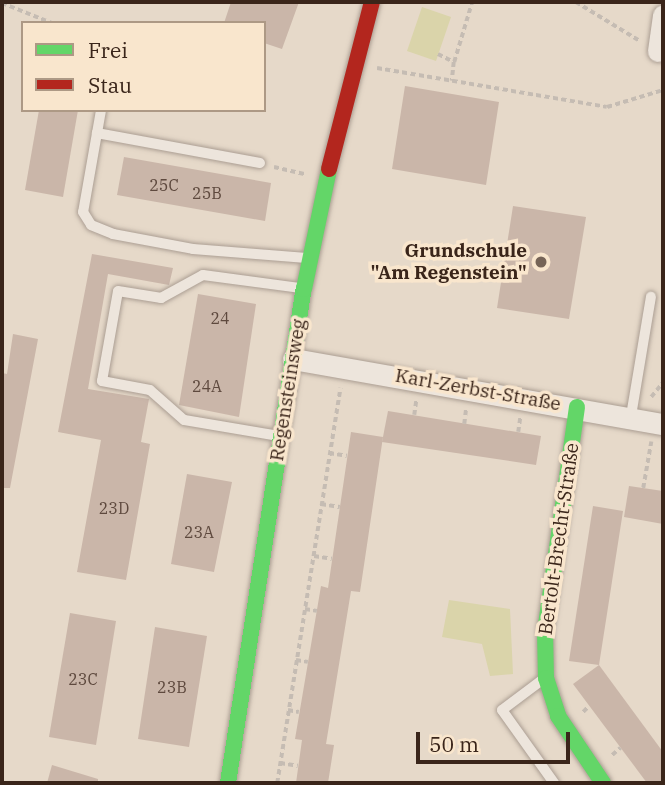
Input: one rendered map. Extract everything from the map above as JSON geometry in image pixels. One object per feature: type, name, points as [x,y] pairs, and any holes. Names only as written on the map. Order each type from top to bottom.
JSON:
[{"type":"street","name":"Regensteinsweg","points":[[228,783],[304,289],[326,180],[372,2]]},
{"type":"street","points":[[658,51],[663,15]]},
{"type":"street","name":"Karl-Zerbst-Straße","points":[[293,359],[659,423]]},
{"type":"street","name":"Bertolt-Brecht-Straße","points":[[577,407],[545,631],[546,678],[558,716],[603,783]]},
{"type":"lane","points":[[101,112],[83,196],[91,225],[193,249],[310,258]]},
{"type":"lane","points":[[97,134],[260,163]]},
{"type":"lane","points":[[281,437],[184,420],[150,390],[102,381],[118,291],[161,299],[203,275],[304,289]]},
{"type":"lane","points":[[631,416],[651,298]]},
{"type":"lane","points":[[546,678],[502,710],[554,783]]},
{"type":"path","points":[[452,81],[454,62],[472,2]]},
{"type":"path","points":[[576,2],[658,51]]},
{"type":"path","points":[[2,3],[47,21]]},
{"type":"path","points":[[438,54],[454,62]]},
{"type":"path","points":[[354,64],[607,107],[663,90]]},
{"type":"path","points":[[260,163],[326,180]]},
{"type":"path","points":[[277,783],[343,367]]},
{"type":"path","points":[[643,488],[659,423]]},
{"type":"path","points":[[329,453],[347,456]]},
{"type":"path","points":[[321,504],[340,507]]},
{"type":"path","points":[[313,556],[332,559]]},
{"type":"path","points":[[305,609],[317,611]]},
{"type":"path","points":[[296,660],[308,662]]},
{"type":"path","points":[[288,710],[299,712]]},
{"type":"path","points":[[280,763],[298,766]]},
{"type":"shaded area","points":[[422,7],[451,17],[436,61],[407,51]]},
{"type":"shaded area","points":[[449,600],[510,609],[513,674],[490,676],[482,644],[442,637]]},
{"type":"building","points":[[231,2],[299,2],[282,49],[266,44],[266,21],[225,21]]},
{"type":"building","points":[[405,86],[499,102],[486,185],[392,169]]},
{"type":"building","points":[[39,112],[78,112],[63,197],[25,190]]},
{"type":"building","points":[[124,157],[271,183],[265,221],[117,195]]},
{"type":"building","name":"Grundschule \"Am Regenstein\"","points":[[513,206],[586,217],[569,319],[497,308]]},
{"type":"building","points":[[92,254],[173,268],[169,285],[108,274],[88,389],[149,399],[141,442],[150,444],[126,580],[77,572],[101,440],[58,432]]},
{"type":"building","points":[[198,294],[256,304],[239,417],[179,405]]},
{"type":"building","points":[[13,334],[38,339],[10,488],[2,488],[2,373],[7,374]]},
{"type":"building","points":[[388,411],[541,436],[536,465],[382,442]]},
{"type":"building","points":[[351,432],[383,437],[360,592],[351,591],[326,744],[334,745],[328,783],[296,783],[302,740],[295,739],[321,586],[328,588]]},
{"type":"building","points":[[187,474],[232,482],[214,572],[171,564]]},
{"type":"building","points":[[629,486],[663,491],[663,524],[624,517]]},
{"type":"building","points":[[593,506],[623,511],[599,665],[569,661]]},
{"type":"building","points":[[70,613],[116,621],[96,745],[49,737]]},
{"type":"building","points":[[155,627],[207,636],[189,747],[138,739]]},
{"type":"building","points":[[599,665],[663,752],[663,783],[647,783],[573,684]]},
{"type":"building","points":[[52,765],[98,779],[98,783],[47,783]]},
{"type":"traffic: fast","points":[[228,783],[304,289],[329,169]]},
{"type":"traffic: fast","points":[[577,407],[545,631],[546,678],[558,716],[603,783]]},
{"type":"traffic: jam","points":[[329,169],[372,2]]},
{"type":"place","name":"Grundschule \"Am Regenstein\"","points":[[541,262]]}]
